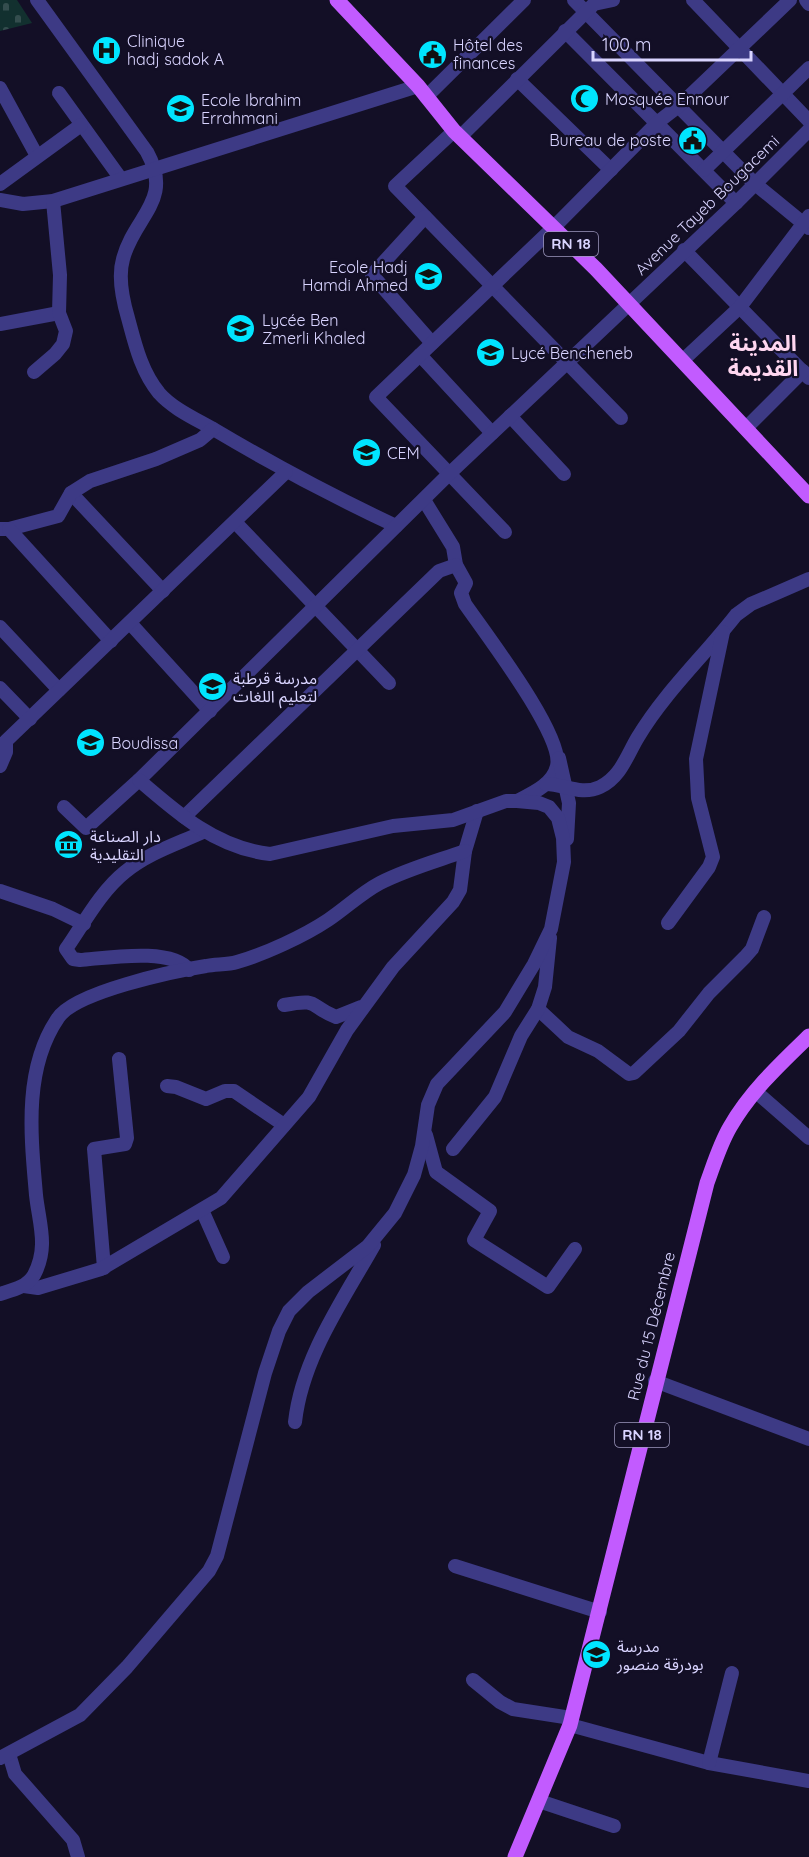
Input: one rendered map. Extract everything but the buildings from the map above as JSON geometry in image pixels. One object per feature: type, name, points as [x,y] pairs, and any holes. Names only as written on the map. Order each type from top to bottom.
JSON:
[{"type":"main road","name":"RN 18","points":[[337,0],[458,133],[554,227],[806,489]]},
{"type":"main road","name":"Rue du 15 Décembre","points":[[515,1857],[571,1721],[600,1612],[655,1381],[707,1183],[729,1128],[755,1091],[809,1036]]},
{"type":"street","points":[[38,0],[147,152],[156,168],[157,184],[152,204],[122,261],[126,310],[138,356],[147,377],[159,394],[172,405],[286,472],[396,526]]},
{"type":"street","points":[[0,200],[23,204],[53,201],[156,168],[422,92],[524,0]]},
{"type":"street","points":[[574,0],[680,105],[754,183],[807,222],[740,307],[682,361]]},
{"type":"street","points":[[614,0],[594,4],[458,133],[395,186],[493,284],[621,418]]},
{"type":"street","points":[[693,0],[809,121]]},
{"type":"street","points":[[505,532],[376,397],[554,227],[658,122],[680,105],[790,0]]},
{"type":"street","points":[[806,0],[809,4]]},
{"type":"street","points":[[565,31],[736,202]]},
{"type":"street","points":[[704,170],[809,68]]},
{"type":"street","points":[[517,79],[611,170]]},
{"type":"street","points":[[0,88],[37,156]]},
{"type":"street","points":[[59,93],[121,179]]},
{"type":"street","points":[[0,184],[81,124]]},
{"type":"street","name":"Avenue Tayeb Bougacemi","points":[[64,807],[86,828],[139,780],[449,474],[809,130]]},
{"type":"street","points":[[34,372],[63,344],[66,331],[58,313],[60,274],[53,201]]},
{"type":"street","points":[[425,217],[372,275],[432,343]]},
{"type":"street","points":[[684,250],[806,375],[746,428]]},
{"type":"street","points":[[0,324],[58,313]]},
{"type":"street","points":[[420,355],[492,433]]},
{"type":"street","points":[[510,416],[564,474]]},
{"type":"street","points":[[4,529],[58,516],[71,493],[90,481],[156,459],[200,440],[213,429]]},
{"type":"street","points":[[0,766],[6,752],[6,741],[286,472]]},
{"type":"street","points":[[71,493],[163,591]]},
{"type":"street","points":[[424,500],[453,547],[456,565],[466,583],[461,593],[465,604],[542,718],[557,748],[569,803],[564,862],[551,929],[545,987],[538,1009],[521,1036],[495,1097],[453,1149]]},
{"type":"street","points":[[235,522],[316,604],[389,683]]},
{"type":"street","points":[[4,529],[111,641]]},
{"type":"street","points":[[184,817],[439,571],[456,565]]},
{"type":"street","points":[[546,784],[587,790],[600,787],[619,771],[651,717],[736,615],[751,604],[809,579]]},
{"type":"street","points":[[130,622],[210,711]]},
{"type":"street","points":[[0,627],[59,690]]},
{"type":"street","points":[[668,923],[711,862],[712,857],[698,798],[696,759],[723,631]]},
{"type":"street","points":[[0,688],[30,719]]},
{"type":"street","points":[[517,801],[546,784],[557,765],[557,748]]},
{"type":"street","points":[[139,780],[203,832],[251,852],[270,854],[393,826],[453,820],[506,801],[539,803],[549,807],[558,818],[563,838],[564,862]]},
{"type":"street","points":[[0,1294],[24,1286],[39,1288],[104,1268],[221,1198],[238,1182],[309,1097],[346,1030],[363,1006],[398,961],[453,902],[460,890],[465,851],[477,811]]},
{"type":"street","points":[[189,970],[181,961],[172,958],[72,958],[66,949],[107,891],[123,873],[141,860],[203,832]]},
{"type":"street","points":[[24,1286],[33,1276],[43,1246],[36,1197],[32,1103],[35,1074],[57,1018],[65,1009],[89,995],[189,970],[235,963],[260,954],[326,921],[379,884],[404,872],[465,851]]},
{"type":"street","points":[[0,891],[53,909],[84,924]]},
{"type":"street","points":[[538,1009],[568,1037],[598,1051],[622,1070],[634,1073],[679,1031],[709,993],[752,949],[764,917]]},
{"type":"street","points":[[78,1857],[73,1840],[15,1774],[4,1756],[27,1742],[57,1730],[80,1715],[127,1667],[209,1571],[217,1556],[265,1373],[279,1331],[290,1311],[308,1292],[368,1246],[395,1213],[414,1175],[425,1131],[428,1105],[437,1084],[505,1012],[534,964],[551,929]]},
{"type":"street","points":[[284,1005],[305,1001],[316,1003],[336,1017],[344,1016],[363,1006]]},
{"type":"street","points":[[104,1268],[94,1149],[125,1144],[119,1059]]},
{"type":"street","points":[[167,1086],[176,1087],[206,1099],[225,1091],[234,1091],[284,1125]]},
{"type":"street","points":[[755,1091],[809,1138]]},
{"type":"street","points":[[425,1131],[436,1173],[490,1211],[474,1240],[548,1287],[575,1249]]},
{"type":"street","points":[[202,1210],[223,1257]]},
{"type":"street","points":[[295,1422],[298,1400],[310,1362],[383,1228]]},
{"type":"street","points":[[655,1381],[809,1439]]},
{"type":"street","points":[[455,1566],[600,1612]]},
{"type":"street","points":[[709,1764],[732,1673]]},
{"type":"street","points":[[473,1680],[500,1702],[513,1709],[571,1721],[709,1764],[809,1781]]},
{"type":"street","points":[[539,1801],[614,1826]]},
{"type":"green space","points":[[0,0],[17,0],[32,23],[0,31]]},
{"type":"place","name":"Clinique hadj sadok A","points":[[106,50]]},
{"type":"place","name":"Hôtel des finances","points":[[432,54]]},
{"type":"place","name":"Mosquée Ennour","points":[[584,99]]},
{"type":"place","name":"Ecole Ibrahim Errahmani","points":[[180,109]]},
{"type":"place","name":"Bureau de poste","points":[[692,140]]},
{"type":"place","name":"Ecole Hadj Hamdi Ahmed","points":[[429,276]]},
{"type":"place","name":"Lycée Ben Zmerli Khaled","points":[[241,329]]},
{"type":"place","name":"Lycé Bencheneb","points":[[490,353]]},
{"type":"place","name":"CEM","points":[[366,453]]},
{"type":"place","name":"مدرسة قرطبة لتعليم اللغات","points":[[212,687]]},
{"type":"place","name":"Boudissa","points":[[90,743]]},
{"type":"place","name":"دار الصناعة التقليدية","points":[[69,845]]},
{"type":"place","name":"مدرسة بودرقة منصور","points":[[596,1655]]},
{"type":"district","name":"المدينة القديمة","points":[[763,356]]}]
